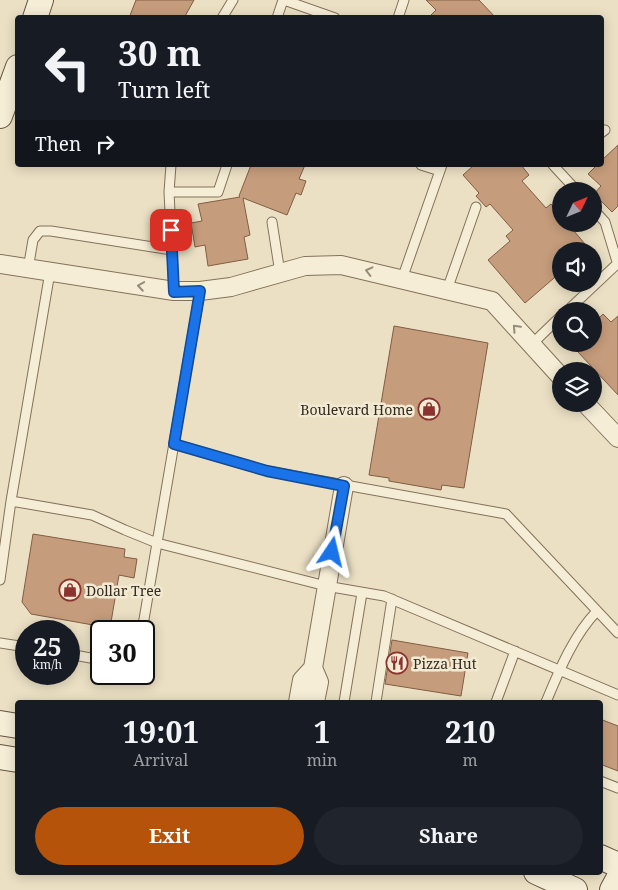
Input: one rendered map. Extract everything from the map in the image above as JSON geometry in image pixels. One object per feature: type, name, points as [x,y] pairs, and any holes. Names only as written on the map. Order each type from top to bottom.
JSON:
[{"type":"main road","points":[[36,15],[41,0]]},
{"type":"main road","points":[[0,116],[15,75]]},
{"type":"main road","points":[[0,723],[15,726]]},
{"type":"main road","points":[[0,757],[15,760]]},
{"type":"main road","points":[[603,858],[618,865]]},
{"type":"main road","points":[[542,875],[575,890]]},
{"type":"main road","points":[[612,890],[618,879]]},
{"type":"street","points":[[0,264],[174,292],[231,287],[305,266],[341,265],[492,301],[552,367]]},
{"type":"street","points":[[594,412],[618,438]]},
{"type":"street","points":[[315,700],[319,682],[313,668],[344,486]]},
{"type":"street","points":[[298,700],[302,680],[313,668]]},
{"type":"lane","points":[[224,15],[233,0]]},
{"type":"lane","points":[[278,15],[283,0],[294,2],[327,15]]},
{"type":"lane","points":[[399,15],[404,0]]},
{"type":"lane","points":[[171,167],[169,192],[174,292]]},
{"type":"lane","points":[[169,192],[218,192],[226,167]]},
{"type":"lane","points":[[559,167],[570,182]]},
{"type":"lane","points":[[402,279],[441,168]]},
{"type":"lane","points":[[447,290],[476,206]]},
{"type":"lane","points":[[577,302],[617,264],[614,240],[602,220]]},
{"type":"lane","points":[[272,222],[280,273]]},
{"type":"lane","points":[[28,269],[33,240],[40,231],[51,231],[172,250]]},
{"type":"lane","points":[[0,580],[11,501],[50,272]]},
{"type":"lane","points":[[144,620],[200,291]]},
{"type":"lane","points":[[532,344],[552,325]]},
{"type":"lane","points":[[174,444],[267,471],[506,514],[618,633]]},
{"type":"lane","points":[[11,501],[92,515],[158,543],[326,586],[384,596],[618,695]]},
{"type":"lane","points":[[344,700],[362,593]]},
{"type":"lane","points":[[376,700],[392,599]]},
{"type":"lane","points":[[547,700],[560,669],[580,634],[597,611]]},
{"type":"lane","points":[[0,643],[15,645]]},
{"type":"lane","points":[[497,700],[515,651]]},
{"type":"lane","points":[[603,781],[618,788]]},
{"type":"building","points":[[136,0],[194,0],[186,15],[130,15]]},
{"type":"building","points":[[426,0],[479,0],[493,15],[431,15],[436,10]]},
{"type":"building","points":[[618,145],[618,206],[612,212],[602,202],[602,182],[597,182],[588,174],[595,167],[604,167],[604,158]]},
{"type":"building","points":[[250,167],[304,167],[299,179],[306,181],[301,195],[296,193],[287,215],[243,198],[250,235],[244,237],[248,259],[208,266],[205,245],[195,247],[191,223],[202,221],[198,204],[239,196]]},
{"type":"building","points":[[472,167],[523,167],[529,175],[522,181],[546,208],[552,205],[552,232],[575,232],[583,242],[552,242],[552,280],[525,303],[488,260],[510,241],[506,236],[513,230],[490,204],[486,207],[476,196],[479,193],[463,175]]},
{"type":"building","points":[[602,315],[611,322],[618,316],[618,395],[602,378],[602,362],[587,362],[578,352],[602,352]]},
{"type":"building","name":"Boulevard Home","points":[[394,326],[488,343],[464,488],[442,485],[441,490],[389,481],[389,478],[369,475]]},
{"type":"building","name":"Dollar Tree","points":[[33,534],[125,549],[124,557],[137,559],[134,578],[119,575],[111,620],[90,620],[90,624],[80,623],[80,620],[65,620],[31,614],[22,602]]},
{"type":"building","points":[[392,640],[468,653],[461,696],[385,684]]},
{"type":"building","points":[[603,720],[618,726],[618,771],[603,765]]},
{"type":"place","name":"Boulevard Home","points":[[429,409]]},
{"type":"place","name":"Dollar Tree","points":[[70,590]]},
{"type":"place","name":"Pizza Hut","points":[[397,663]]},
{"type":"route","points":[[171,230],[174,292],[200,291],[174,444],[267,471],[344,486],[332,552]]}]
